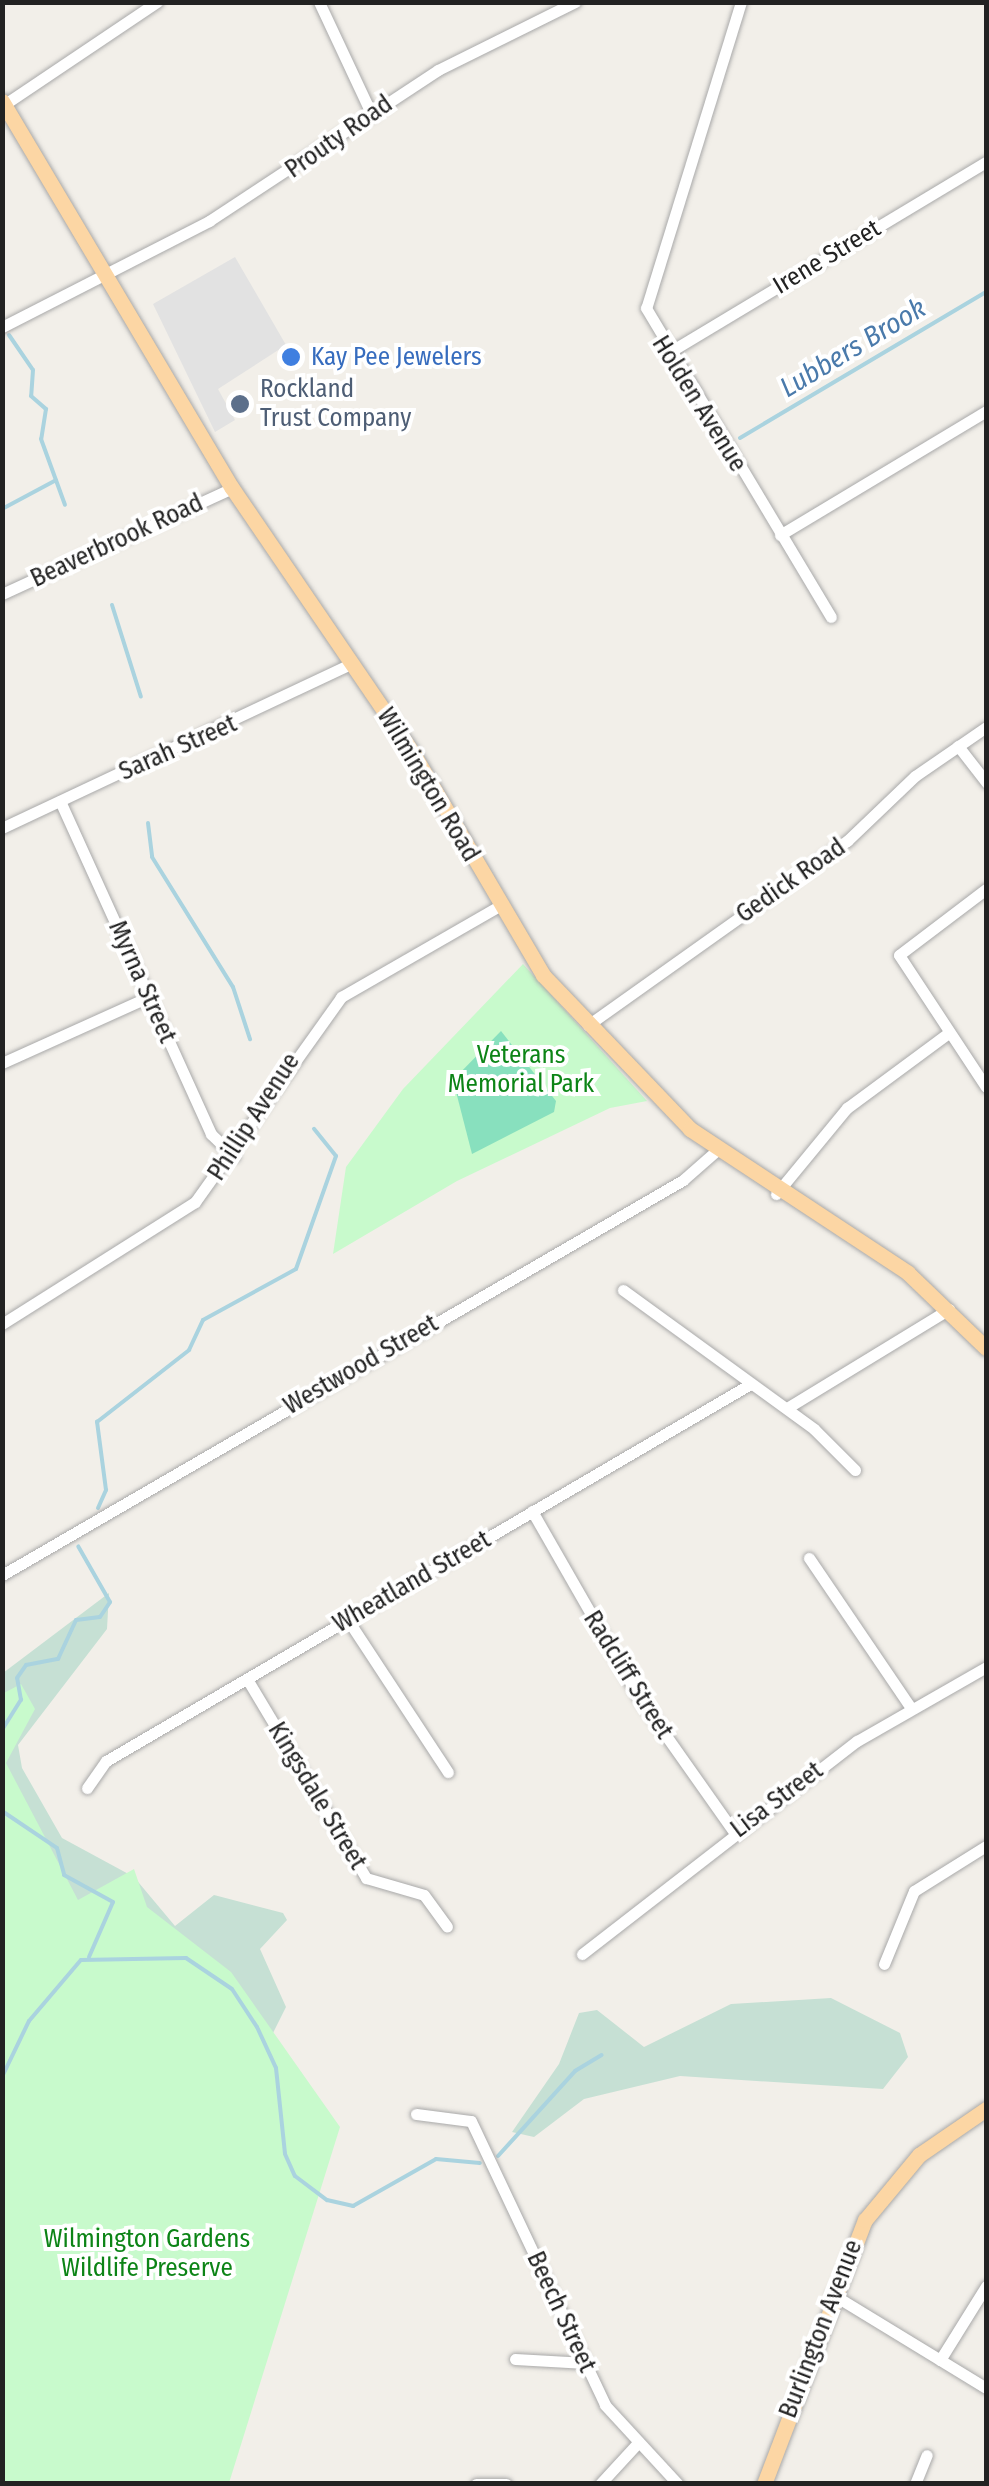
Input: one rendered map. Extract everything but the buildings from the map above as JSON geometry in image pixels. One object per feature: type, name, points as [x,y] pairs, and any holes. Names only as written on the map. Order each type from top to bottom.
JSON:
[{"type":"main road","name":"Wilmington Road","points":[[4,103],[232,488],[425,771],[499,906],[588,1025],[716,1151],[776,1194],[881,1254],[984,1339]]},
{"type":"main road","name":"Burlington Avenue","points":[[764,2484],[832,2294],[890,2186],[986,2109]]},
{"type":"street","points":[[4,103],[157,2]]},
{"type":"street","points":[[319,2],[372,115]]},
{"type":"street","name":"Prouty Road","points":[[2,327],[235,206],[452,62],[575,2]]},
{"type":"street","name":"Holden Avenue","points":[[741,2],[646,292],[648,319],[831,617]]},
{"type":"street","name":"Irene Street","points":[[668,352],[986,162]]},
{"type":"street","points":[[780,535],[986,411]]},
{"type":"street","name":"Beaverbrook Road","points":[[2,594],[232,488]]},
{"type":"street","name":"Sarah Street","points":[[2,828],[352,664]]},
{"type":"street","name":"Gedick Road","points":[[588,1025],[847,841],[958,746],[986,727]]},
{"type":"street","points":[[958,746],[986,782]]},
{"type":"street","name":"Myrna Street","points":[[60,801],[212,1136],[234,1156]]},
{"type":"street","points":[[986,890],[899,955],[947,1034],[986,1087]]},
{"type":"street","name":"Phillip Avenue","points":[[2,1324],[178,1217],[234,1156],[334,1003],[499,906]]},
{"type":"street","points":[[2,1063],[148,996]]},
{"type":"street","points":[[776,1194],[847,1108],[947,1034]]},
{"type":"street","name":"Westwood Street","points":[[2,1575],[683,1180],[716,1151]]},
{"type":"street","points":[[623,1290],[747,1386],[787,1408],[854,1470]]},
{"type":"street","points":[[787,1408],[949,1310]]},
{"type":"street","name":"Wheatland Street","points":[[87,1788],[106,1761],[747,1386]]},
{"type":"street","name":"Radcliff Street","points":[[532,1511],[630,1682],[734,1832]]},
{"type":"street","points":[[809,1558],[910,1708]]},
{"type":"street","points":[[348,1620],[448,1772]]},
{"type":"street","name":"Lisa Street","points":[[582,1954],[734,1832],[910,1708],[986,1667]]},
{"type":"street","name":"Kingsdale Street","points":[[247,1678],[366,1878],[424,1896],[447,1927]]},
{"type":"street","points":[[884,1964],[914,1891],[986,1846]]},
{"type":"street","name":"Beech Street","points":[[416,2114],[472,2121],[586,2363],[636,2446],[678,2484]]},
{"type":"street","points":[[940,2360],[986,2286]]},
{"type":"street","points":[[832,2294],[986,2388]]},
{"type":"street","points":[[515,2359],[586,2363]]},
{"type":"street","points":[[600,2484],[636,2446]]},
{"type":"street","points":[[915,2484],[927,2455]]},
{"type":"street","points":[[476,2484],[506,2484]]},
{"type":"green space","name":"Veterans Memorial Park","points":[[523,964],[647,1101],[610,1108],[457,1181],[333,1254],[346,1167],[403,1089]]},
{"type":"green space","points":[[501,1031],[556,1101],[554,1112],[472,1154],[453,1080]]},
{"type":"green space","points":[[109,1593],[107,1629],[18,1745],[22,1768],[62,1838],[134,1877],[175,1926],[214,1895],[283,1913],[287,1920],[260,1949],[286,2007],[269,2041],[2,2028],[3,1673]]},
{"type":"green space","name":"Wilmington Gardens Wildlife Preserve","points":[[21,1684],[35,1709],[6,1763],[78,1900],[134,1869],[147,1907],[231,1972],[340,2127],[229,2483],[3,2483],[2,1694]]},
{"type":"green space","points":[[831,1998],[900,2033],[908,2057],[883,2089],[680,2076],[584,2099],[534,2137],[512,2132],[559,2064],[579,2013],[597,2010],[644,2047],[731,2004]]},
{"type":"shaded area","points":[[235,257],[286,345],[218,389],[235,420],[215,432],[153,304]]},
{"type":"waterway","name":"Lubbers Brook","points":[[740,438],[986,292]]},
{"type":"waterway","points":[[9,335],[33,370],[31,396],[46,409],[41,439],[65,505]]},
{"type":"waterway","points":[[2,509],[56,480]]},
{"type":"waterway","points":[[112,605],[141,697]]},
{"type":"waterway","points":[[148,823],[152,857],[233,987],[250,1039]]},
{"type":"waterway","points":[[98,1508],[106,1490],[97,1422],[189,1350],[203,1320],[296,1269],[336,1156],[314,1129]]},
{"type":"waterway","points":[[2,1730],[21,1700],[17,1678],[26,1665],[58,1659],[76,1620],[100,1617],[110,1602],[78,1546]]},
{"type":"waterway","points":[[2,1811],[57,1848],[64,1875],[113,1902],[89,1957]]},
{"type":"waterway","points":[[2,2077],[29,2021],[81,1960],[186,1958],[232,1989],[257,2027],[276,2068],[285,2154],[295,2176],[327,2200],[353,2206],[436,2159],[480,2163]]},
{"type":"waterway","points":[[498,2156],[575,2071],[602,2055]]},
{"type":"place","name":"Kay Pee Jewelers","points":[[291,357]]},
{"type":"place","name":"Rockland Trust Company","points":[[240,404]]}]
